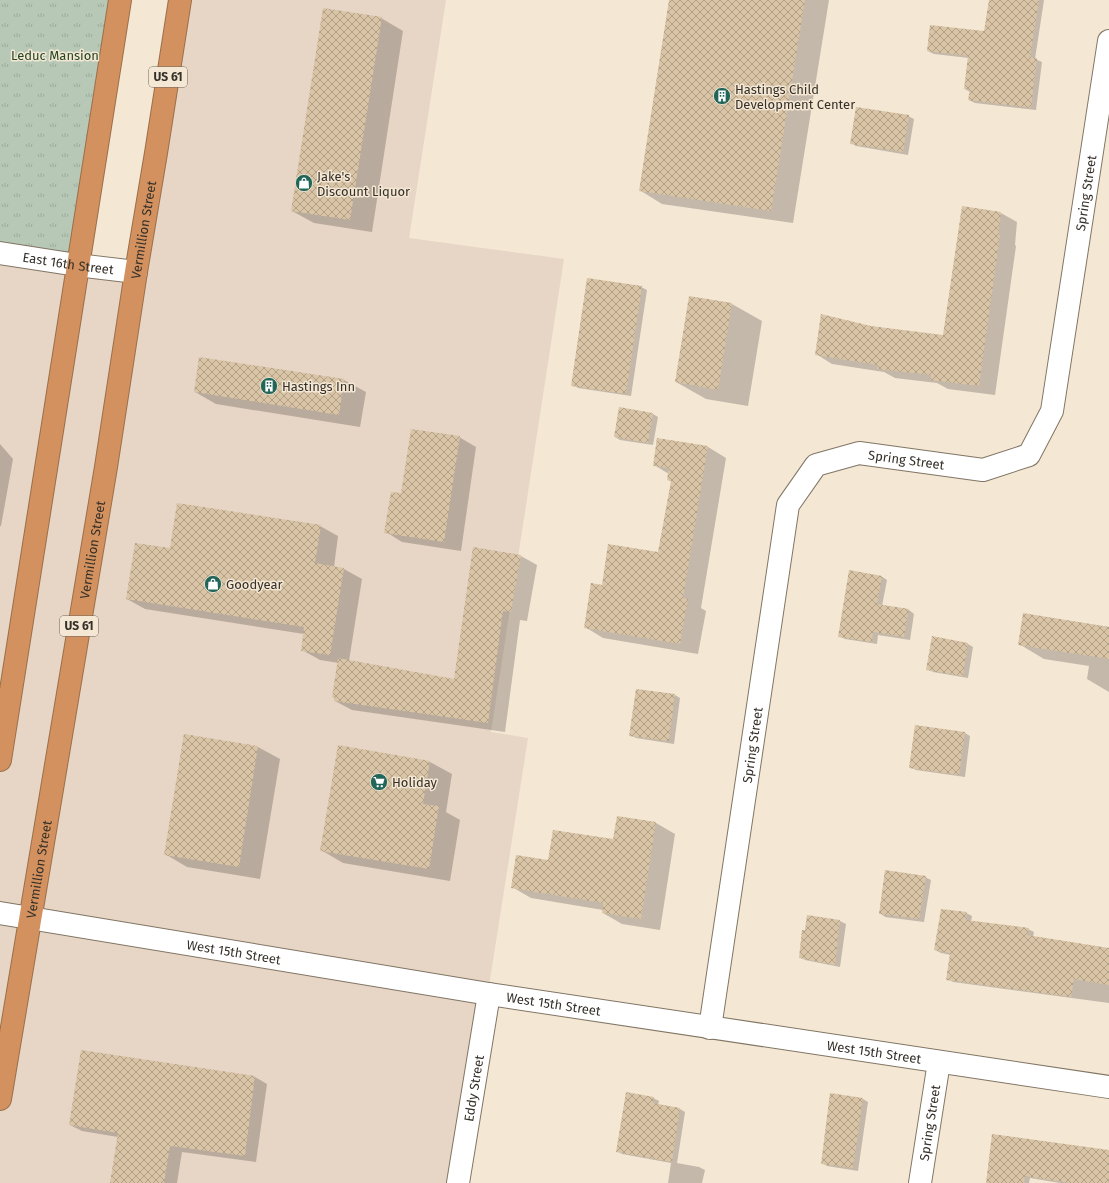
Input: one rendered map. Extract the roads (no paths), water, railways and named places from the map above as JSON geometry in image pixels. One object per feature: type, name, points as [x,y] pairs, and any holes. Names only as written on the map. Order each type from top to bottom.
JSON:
[{"type":"highway","points":[[0,760],[120,0]]},
{"type":"highway","name":"Vermillion Street","points":[[0,1098],[29,918],[106,467],[180,0]]},
{"type":"street","name":"Spring Street","points":[[710,1028],[788,505],[816,465],[859,452],[983,470],[1029,455],[1052,411],[1109,41]]},
{"type":"street","name":"East 16th Street","points":[[0,253],[77,265],[136,272]]},
{"type":"street","name":"West 15th Street","points":[[0,913],[489,994],[1109,1087]]},
{"type":"street","name":"Eddy Street","points":[[458,1183],[489,994]]},
{"type":"street","name":"Spring Street","points":[[920,1183],[939,1062]]},
{"type":"place","name":"Hastings Child Development Center","points":[[722,96]]},
{"type":"place","name":"Jake's Discount Liquor","points":[[304,183]]},
{"type":"place","name":"Hastings Inn","points":[[269,386]]},
{"type":"place","name":"Goodyear","points":[[213,584]]},
{"type":"place","name":"Holiday","points":[[379,782]]},
{"type":"park label","name":"Leduc Mansion","points":[[55,55]]}]
